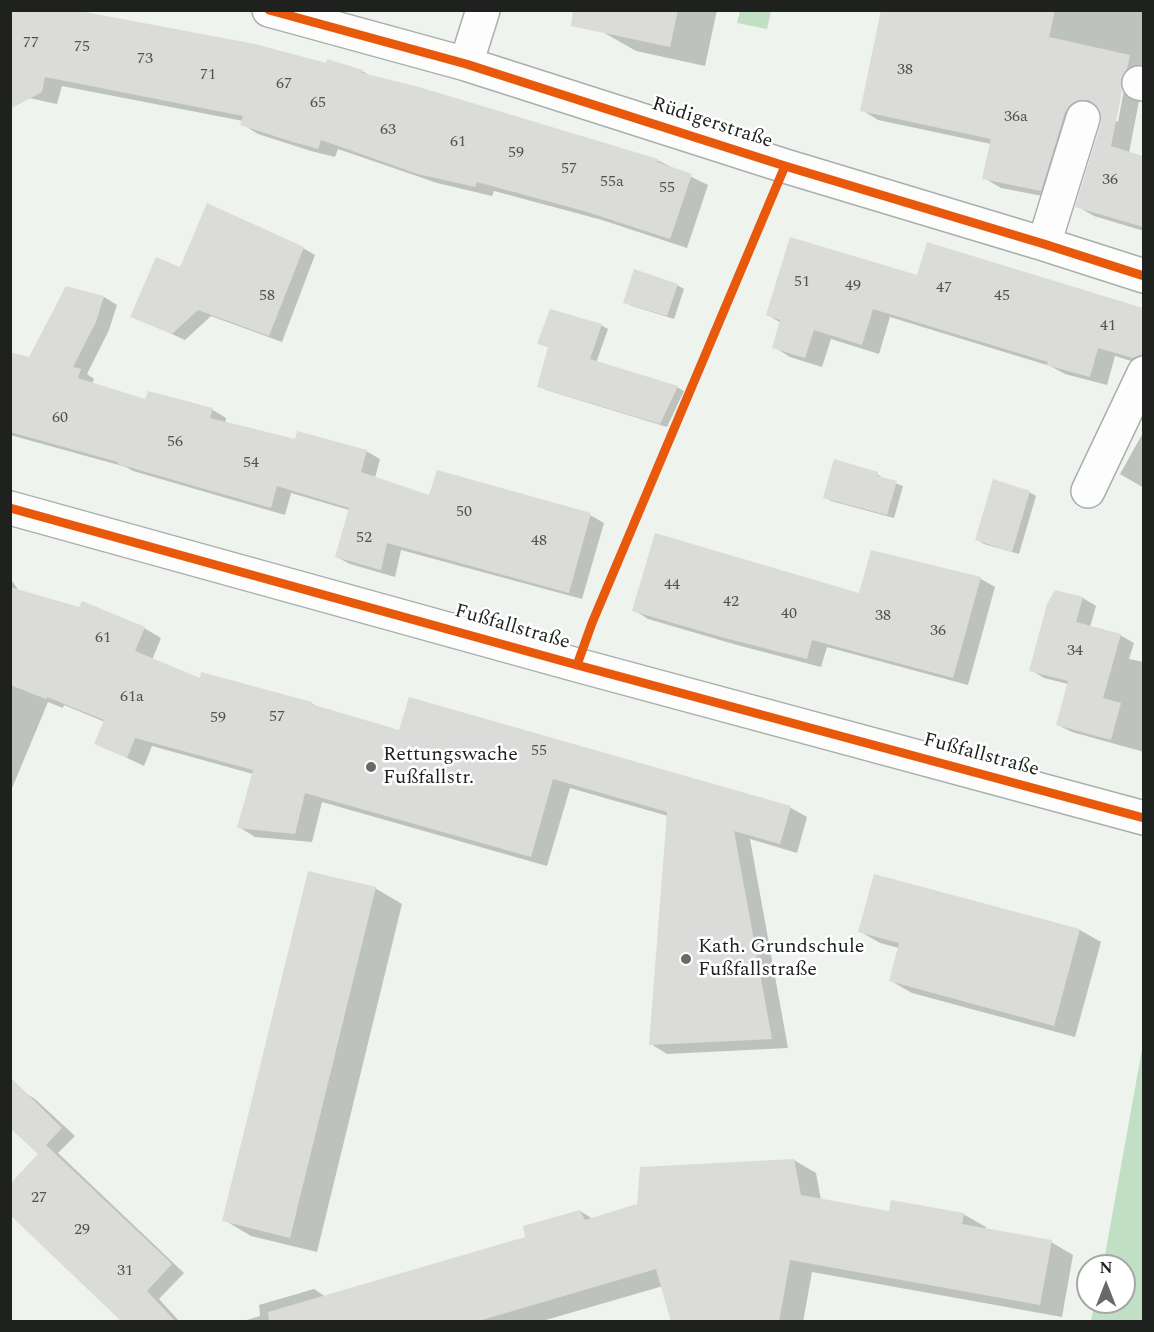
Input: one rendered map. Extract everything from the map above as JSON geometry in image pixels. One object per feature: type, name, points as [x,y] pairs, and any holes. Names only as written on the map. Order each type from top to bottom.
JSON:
[{"type":"street","name":"Rüdigerstraße","points":[[269,10],[466,64],[785,166],[1143,276]]},
{"type":"street","points":[[466,64],[483,10]]},
{"type":"street","points":[[1044,244],[1083,118]]},
{"type":"street","points":[[1088,491],[1143,373]]},
{"type":"street","name":"Fußfallstraße","points":[[10,508],[1143,818]]},
{"type":"green space","points":[[740,11],[771,11],[767,29],[737,23]]},
{"type":"green space","points":[[1143,1044],[1143,1321],[1091,1321],[1092,1314],[1136,1314],[1136,1254],[1105,1254]]},
{"type":"building","points":[[10,10],[74,10],[255,44],[326,63],[327,59],[363,70],[362,73],[419,87],[658,159],[657,162],[692,174],[670,239],[584,211],[477,182],[475,187],[418,174],[321,140],[318,149],[293,142],[240,125],[243,116],[45,77],[42,92],[10,109]]},
{"type":"building","points":[[573,10],[678,10],[670,47],[571,26]]},
{"type":"building","points":[[881,10],[1055,10],[1049,37],[1130,55],[1127,69],[1121,79],[1122,91],[1111,146],[1143,156],[1143,227],[1075,207],[1101,123],[1101,114],[1097,106],[1089,100],[1078,100],[1071,104],[1065,112],[1041,191],[982,179],[991,139],[860,111]]},
{"type":"building","points":[[207,203],[304,247],[269,336],[198,310],[172,334],[130,317],[156,257],[180,267]]},
{"type":"building","points":[[790,237],[917,275],[927,242],[1143,308],[1143,354],[1133,358],[1098,348],[1090,377],[873,309],[862,345],[814,330],[805,358],[772,348],[780,320],[766,315]]},
{"type":"building","points":[[634,269],[678,284],[667,316],[623,303]]},
{"type":"building","points":[[66,286],[104,296],[96,322],[73,367],[81,369],[78,378],[145,399],[148,391],[213,408],[210,418],[295,439],[297,431],[367,450],[361,472],[429,495],[437,470],[591,513],[569,593],[387,543],[381,570],[335,557],[349,508],[277,486],[271,508],[10,432],[10,352],[29,357]]},
{"type":"building","points":[[550,309],[602,324],[590,359],[678,386],[660,424],[537,387],[548,347],[537,344]]},
{"type":"building","points":[[834,459],[878,472],[877,476],[897,481],[887,515],[823,498]]},
{"type":"building","points":[[993,479],[1030,491],[1012,552],[975,540]]},
{"type":"building","points":[[655,533],[859,593],[871,550],[981,577],[953,678],[812,640],[807,659],[632,611]]},
{"type":"building","points":[[10,587],[79,607],[82,601],[145,627],[135,651],[200,678],[201,672],[312,702],[311,704],[399,730],[409,697],[791,806],[780,844],[734,831],[772,1039],[649,1045],[667,812],[553,779],[531,857],[305,793],[295,834],[237,828],[253,770],[135,738],[127,758],[94,744],[104,720],[10,685]]},
{"type":"building","points":[[1055,590],[1083,597],[1076,622],[1121,634],[1103,698],[1121,703],[1111,740],[1056,725],[1068,681],[1029,671],[1047,604]]},
{"type":"building","points":[[308,871],[376,887],[290,1238],[222,1221]]},
{"type":"building","points":[[874,874],[1080,929],[1054,1026],[889,981],[899,943],[858,932]]},
{"type":"building","points":[[10,1077],[62,1128],[46,1145],[172,1264],[147,1291],[176,1322],[122,1322],[10,1215],[10,1184],[38,1154],[10,1128]]},
{"type":"building","points":[[794,1159],[801,1195],[889,1211],[891,1200],[964,1213],[962,1224],[1052,1240],[1040,1305],[790,1260],[779,1322],[671,1322],[656,1269],[475,1322],[269,1322],[268,1312],[525,1237],[523,1226],[580,1210],[585,1220],[637,1204],[640,1167]]},
{"type":"cycle path","points":[[269,10],[466,64],[785,166],[1144,276]]},
{"type":"cycle path","points":[[577,665],[592,623],[785,166]]},
{"type":"cycle path","points":[[10,508],[577,665],[1144,818]]},
{"type":"place","name":"Rettungswache Fußfallstr.","points":[[371,767]]},
{"type":"place","name":"Kath. Grundschule Fußfallstraße","points":[[686,959]]}]
